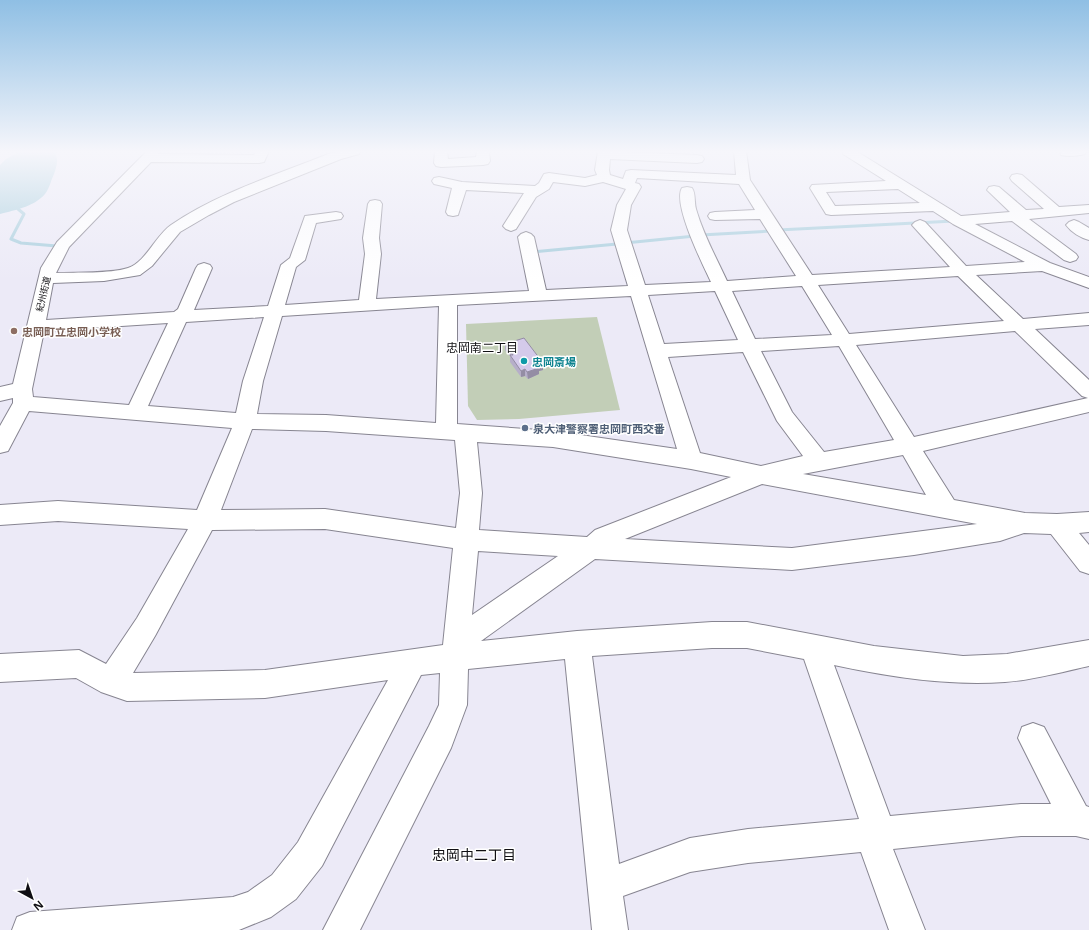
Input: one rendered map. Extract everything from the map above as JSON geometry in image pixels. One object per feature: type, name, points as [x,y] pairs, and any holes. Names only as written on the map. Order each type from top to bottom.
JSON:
[{"type":"street","name":"紀州街道","points":[[0,445],[22,396],[46,278],[50,268],[63,245],[111,194]]},
{"type":"street","points":[[46,278],[104,276],[134,272],[146,263],[175,229],[229,199],[240,194]]},
{"type":"street","points":[[454,212],[457,194]]},
{"type":"street","points":[[511,226],[531,194]]},
{"type":"street","points":[[630,194],[624,205],[619,230],[691,460]]},
{"type":"street","points":[[691,194],[688,208],[698,236],[723,286],[749,345],[784,416],[820,461]]},
{"type":"street","points":[[752,194],[910,446],[946,508]]},
{"type":"street","points":[[820,194],[831,211],[934,207]]},
{"type":"street","points":[[915,194],[958,221],[1041,265],[1089,283]]},
{"type":"street","points":[[36,326],[366,304],[538,294],[637,291],[963,272],[1041,265],[1077,256],[1019,216],[998,194]]},
{"type":"street","points":[[1036,194],[1056,212]]},
{"type":"street","points":[[366,304],[373,254],[371,238],[375,204]]},
{"type":"street","points":[[958,221],[1089,209]]},
{"type":"street","points":[[715,216],[764,214]]},
{"type":"street","points":[[110,682],[146,627],[205,520],[245,421],[253,381],[289,264],[297,260],[310,219],[336,216]]},
{"type":"street","points":[[920,224],[963,272],[1089,391]]},
{"type":"street","points":[[1074,225],[1089,235]]},
{"type":"street","points":[[526,237],[538,294]]},
{"type":"street","points":[[134,413],[180,316],[185,312],[204,268]]},
{"type":"street","points":[[341,930],[440,737],[453,705],[456,650],[471,493],[456,432],[448,300]]},
{"type":"street","points":[[657,351],[844,340],[1089,319]]},
{"type":"street","points":[[0,394],[22,396],[60,407],[245,421],[326,423],[553,439],[691,460],[761,475],[1025,523],[1057,524],[1089,522]]},
{"type":"street","points":[[456,650],[532,588],[591,548],[604,537],[761,475],[820,461],[910,446],[1089,405]]},
{"type":"street","points":[[0,515],[58,511],[205,520],[325,519],[467,540],[720,556],[792,559],[914,544],[1000,531],[1025,523]]},
{"type":"street","points":[[1057,524],[1089,562]]},
{"type":"street","points":[[0,668],[79,664],[110,682],[127,687],[265,684],[413,663],[456,650],[712,635],[747,635],[874,660],[963,670],[1006,668],[1089,653]]},
{"type":"street","points":[[577,644],[610,930]]},
{"type":"street","points":[[813,647],[907,930]]},
{"type":"street","points":[[30,930],[233,915],[259,905],[284,886],[310,854],[413,663]]},
{"type":"street","points":[[1033,738],[1083,821]]},
{"type":"street","points":[[604,886],[690,855],[748,846],[1022,820],[1083,821]]},
{"type":"green space","points":[[597,317],[620,410],[519,419],[477,420],[468,406],[466,324]]},
{"type":"water","points":[[0,194],[44,194],[26,207],[0,214]]},
{"type":"building","name":"忠岡斎場","points":[[524,338],[543,363],[537,365],[539,368],[527,372],[525,369],[521,371],[510,355],[513,355],[505,344]]},
{"type":"waterway","points":[[18,209],[24,214],[11,239],[21,243],[57,246],[55,248]]},
{"type":"waterway","points":[[778,230],[954,221]]},
{"type":"waterway","points":[[701,235],[771,231]]},
{"type":"waterway","points":[[625,243],[695,236]]},
{"type":"waterway","points":[[532,252],[617,244]]},
{"type":"place","name":"忠岡町立忠岡小学校","points":[[14,331]]},
{"type":"place","name":"忠岡斎場","points":[[524,361]]},
{"type":"place","name":"泉大津警察署忠岡町西交番","points":[[525,428]]},
{"type":"district","name":"忠岡南二丁目","points":[[482,347]]},
{"type":"district","name":"忠岡中二丁目","points":[[474,854]]}]
